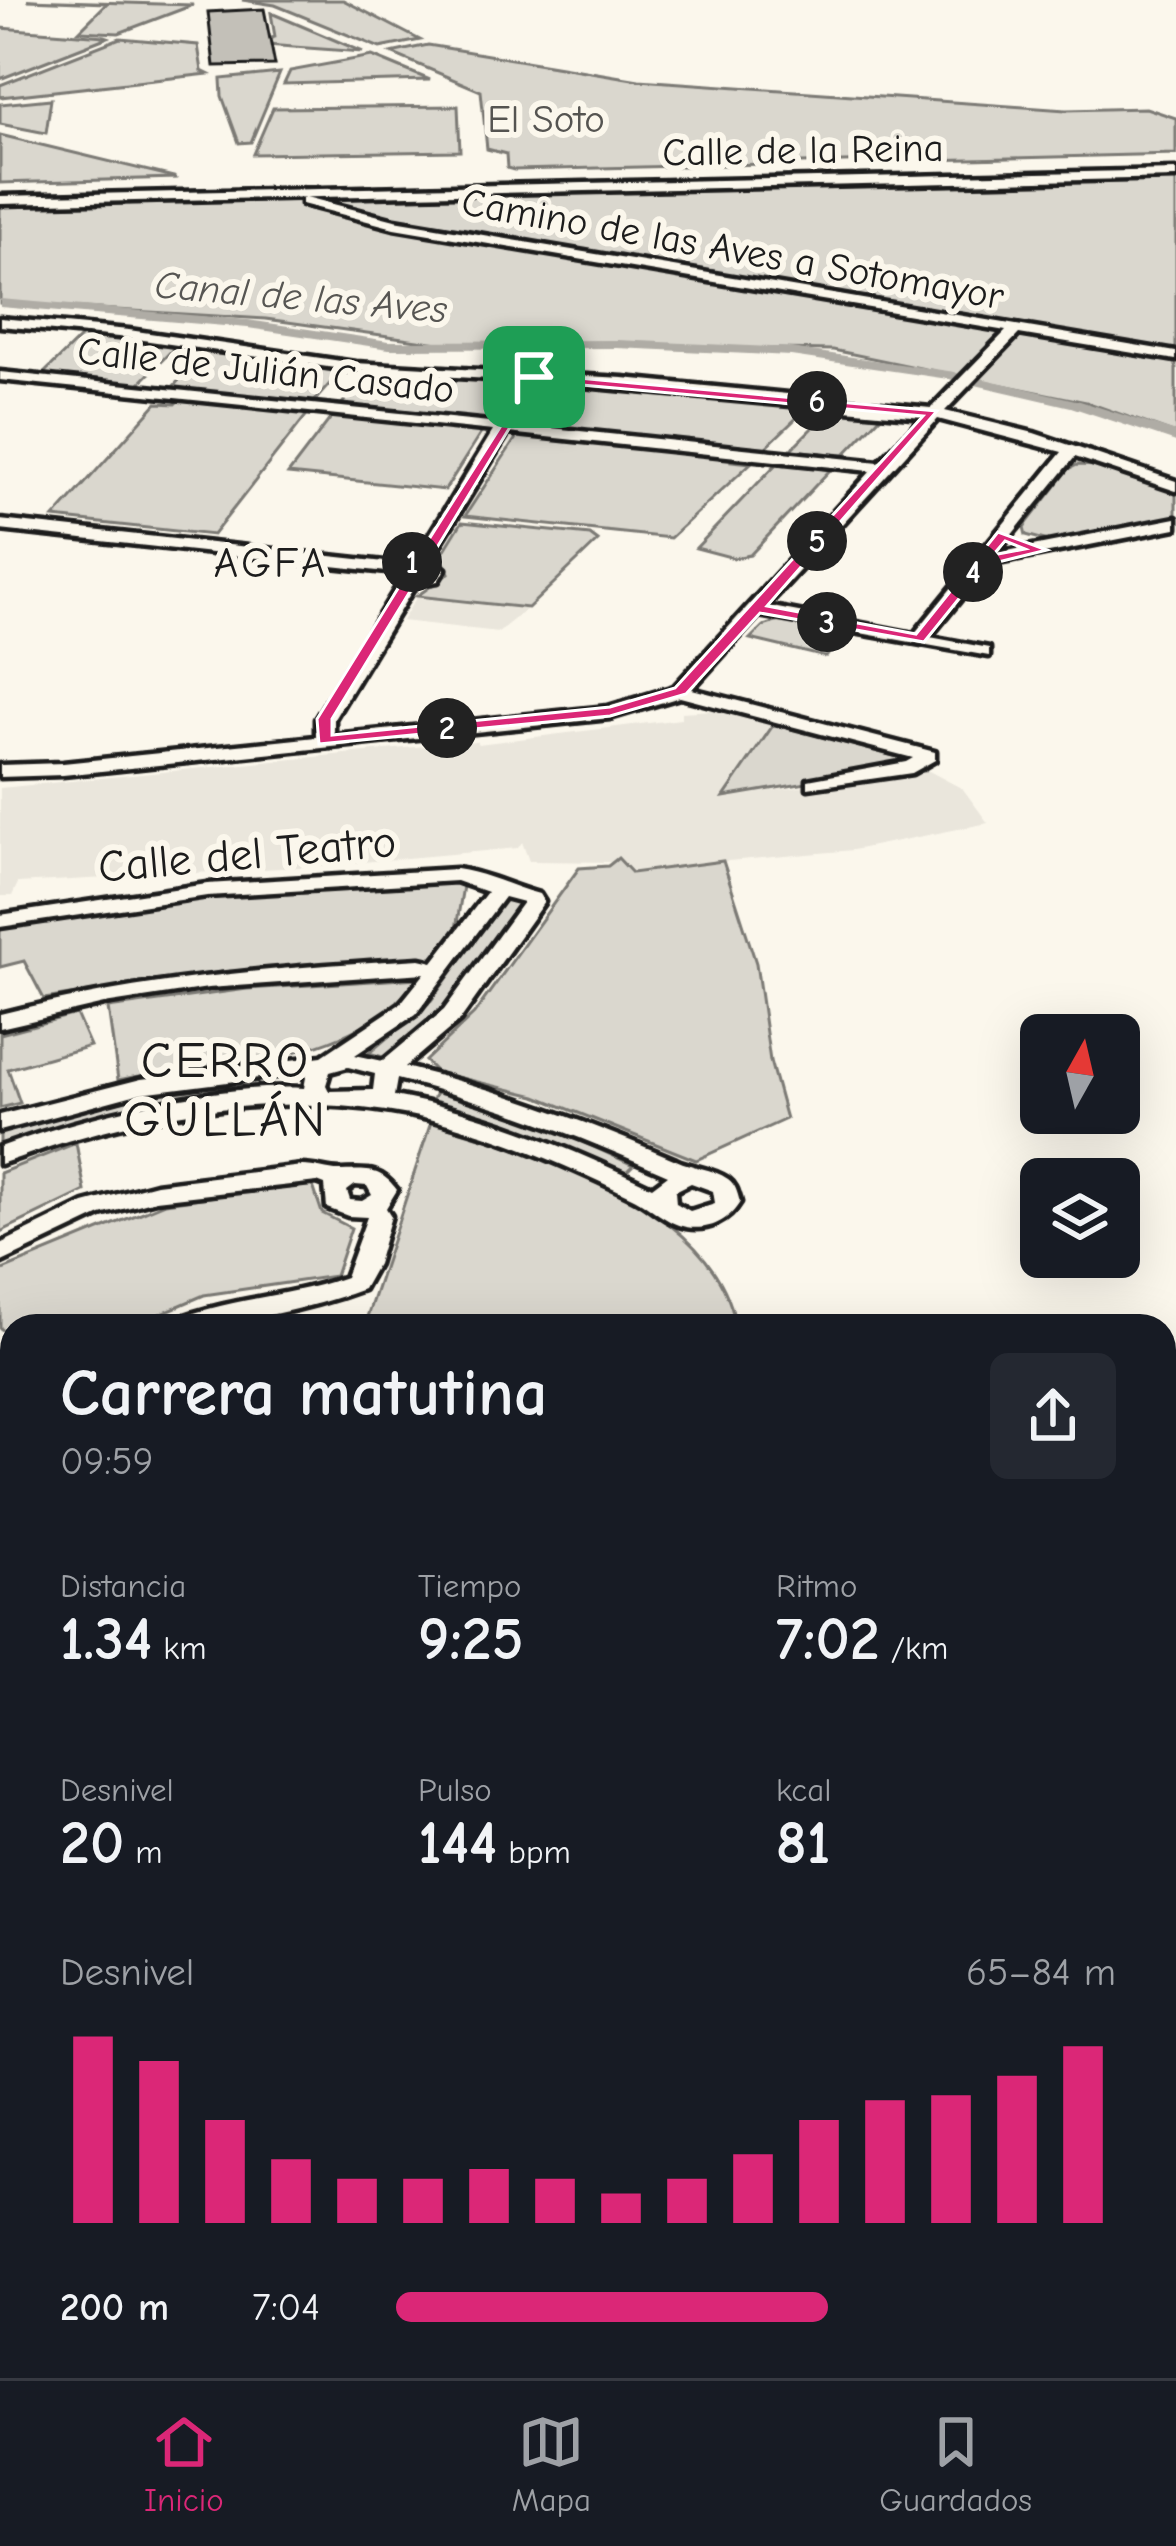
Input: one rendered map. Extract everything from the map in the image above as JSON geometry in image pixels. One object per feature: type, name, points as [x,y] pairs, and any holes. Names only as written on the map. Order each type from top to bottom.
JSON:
[{"type":"street","name":"Calle de la Reina","points":[[0,200],[1176,174]]},
{"type":"street","name":"Camino de las Aves a Sotomayor","points":[[281,194],[394,224],[1176,356]]},
{"type":"street","points":[[0,322],[129,334],[355,367],[534,377],[932,413],[1176,486]]},
{"type":"street","points":[[0,771],[63,770],[610,712],[680,691],[932,413],[1016,329]]},
{"type":"street","name":"Calle de Julián Casado","points":[[0,376],[883,467]]},
{"type":"street","points":[[0,525],[404,574],[436,573],[434,566],[422,561],[534,377]]},
{"type":"street","points":[[919,639],[1071,451]]},
{"type":"street","points":[[981,561],[1176,523]]},
{"type":"street","points":[[1003,535],[1041,550]]},
{"type":"street","points":[[325,741],[325,719],[404,574]]},
{"type":"street","points":[[757,608],[983,652]]},
{"type":"street","points":[[680,691],[928,755],[912,767],[815,784]]},
{"type":"street","name":"Calle del Teatro","points":[[0,921],[207,890],[370,879],[456,875],[477,878],[499,890]]},
{"type":"street","points":[[320,1094],[314,1076],[408,1009],[499,890],[532,898],[534,902],[452,1015],[387,1070],[384,1094],[372,1100]]},
{"type":"street","points":[[0,1022],[83,1000],[203,982],[420,965],[440,970]]},
{"type":"street","points":[[0,1123],[141,1086],[363,1061],[488,1094],[562,1120],[688,1175],[707,1177],[724,1187],[728,1202],[706,1219],[686,1219],[669,1212],[661,1201],[542,1146],[420,1107],[320,1094],[143,1115],[0,1156]]},
{"type":"street","points":[[0,1255],[93,1209],[156,1192],[302,1174],[320,1174],[340,1182],[362,1176],[381,1183],[383,1198],[372,1207],[380,1216],[365,1264],[354,1282],[326,1293],[213,1314]]},
{"type":"street","points":[[661,1201],[670,1181],[688,1175]]},
{"type":"shaded area","points":[[417,596],[528,608],[498,632],[402,621]]},
{"type":"shaded area","points":[[714,710],[774,724],[725,797],[927,770],[963,789],[988,823],[853,850],[645,874],[632,873],[618,858],[615,862],[529,861],[522,842],[518,848],[318,866],[18,883],[12,896],[0,896],[0,788],[478,744],[681,719],[681,712]]},
{"type":"green space","points":[[27,0],[193,5],[119,33],[79,31],[107,3]]},
{"type":"green space","points":[[242,0],[343,0],[420,40],[380,48],[275,5]]},
{"type":"green space","points":[[271,13],[363,52],[252,44],[275,37]]},
{"type":"green space","points":[[0,28],[105,36],[108,37],[0,79]]},
{"type":"green space","points":[[120,38],[198,45],[202,71],[208,74],[0,97],[0,85]]},
{"type":"green space","name":"El Soto","points":[[428,45],[639,80],[1066,110],[1146,108],[1176,118],[1176,154],[514,170],[507,168],[506,154],[487,149],[481,91],[391,53]]},
{"type":"green space","points":[[372,56],[430,80],[284,84],[290,71]]},
{"type":"green space","points":[[280,73],[251,142],[239,143],[222,96],[221,79]]},
{"type":"green space","points":[[51,99],[46,133],[0,124],[0,104]]},
{"type":"green space","points":[[458,106],[460,151],[253,154],[273,108]]},
{"type":"green space","points":[[0,135],[174,177],[175,178],[0,183]]},
{"type":"green space","points":[[1176,169],[1176,434],[1086,402],[833,350],[439,343],[266,319],[0,303],[0,195]]},
{"type":"green space","points":[[83,335],[175,347],[138,385],[42,375]]},
{"type":"green space","points":[[205,351],[340,372],[313,403],[171,389]]},
{"type":"green space","points":[[366,373],[512,384],[492,417],[483,420],[341,405]]},
{"type":"green space","points":[[544,387],[808,407],[764,449],[525,424]]},
{"type":"green space","points":[[180,399],[309,412],[213,535],[54,518],[157,403],[175,404]]},
{"type":"green space","points":[[831,409],[881,416],[844,455],[790,450]]},
{"type":"green space","points":[[333,415],[481,433],[445,490],[288,474]]},
{"type":"green space","points":[[518,435],[732,456],[731,461],[751,463],[670,538],[465,516]]},
{"type":"green space","points":[[779,461],[830,470],[750,555],[734,558],[696,548]]},
{"type":"green space","points":[[1077,465],[1099,466],[1176,492],[1176,517],[1052,542],[1026,535],[1024,527]]},
{"type":"green space","points":[[462,522],[590,535],[598,541],[528,608],[417,596],[449,573],[441,556]]},
{"type":"green space","points":[[779,621],[847,632],[826,657],[750,639],[763,626]]},
{"type":"green space","points":[[774,724],[928,765],[925,771],[811,789],[806,783],[724,797]]},
{"type":"green space","points":[[618,858],[632,873],[723,861],[756,963],[770,1061],[786,1119],[696,1160],[536,1096],[436,1072],[425,1061],[474,1014],[579,868],[608,866]]},
{"type":"green space","points":[[451,881],[463,886],[456,929],[433,960],[206,974],[44,999],[24,961],[0,967],[0,929],[55,917],[224,895]]},
{"type":"green space","points":[[506,897],[524,903],[448,1005],[386,1058],[369,1053],[430,1002]]},
{"type":"green space","points":[[419,978],[390,1007],[357,1029],[320,1044],[281,1055],[118,1080],[108,1008],[247,989]]},
{"type":"green space","points":[[76,1014],[90,1046],[8,1069],[20,1103],[0,1108],[0,1034]]},
{"type":"green space","points":[[257,1080],[259,1088],[114,1111],[0,1144],[0,1133],[95,1106]]},
{"type":"green space","points":[[437,1092],[543,1124],[633,1165],[625,1173],[536,1134],[431,1101]]},
{"type":"green space","points":[[431,1122],[567,1167],[657,1215],[694,1246],[721,1283],[732,1314],[368,1314]]},
{"type":"green space","points":[[76,1143],[85,1191],[0,1232],[0,1173]]},
{"type":"green space","points":[[312,1183],[322,1213],[351,1228],[335,1276],[204,1295],[160,1314],[0,1314],[0,1271],[165,1203]]},
{"type":"building","points":[[264,9],[275,65],[214,66],[208,12]]},
{"type":"waterway","name":"Canal de las Aves","points":[[0,303],[248,324],[389,345],[617,344],[791,352],[955,376]]},
{"type":"waterway","name":"Canal de las Aves","points":[[976,381],[1075,404],[1176,437]]},
{"type":"district","name":"AGFA","points":[[271,562]]},
{"type":"district","name":"CERRO GULLÁN","points":[[226,1088]]},
{"type":"route","points":[[534,377],[422,561],[397,568],[398,575],[410,580],[325,719],[325,741],[610,712],[666,699],[680,691],[757,608],[919,639],[981,561],[1041,550],[1003,535],[981,561],[919,639],[757,608],[932,413],[534,377]]}]
